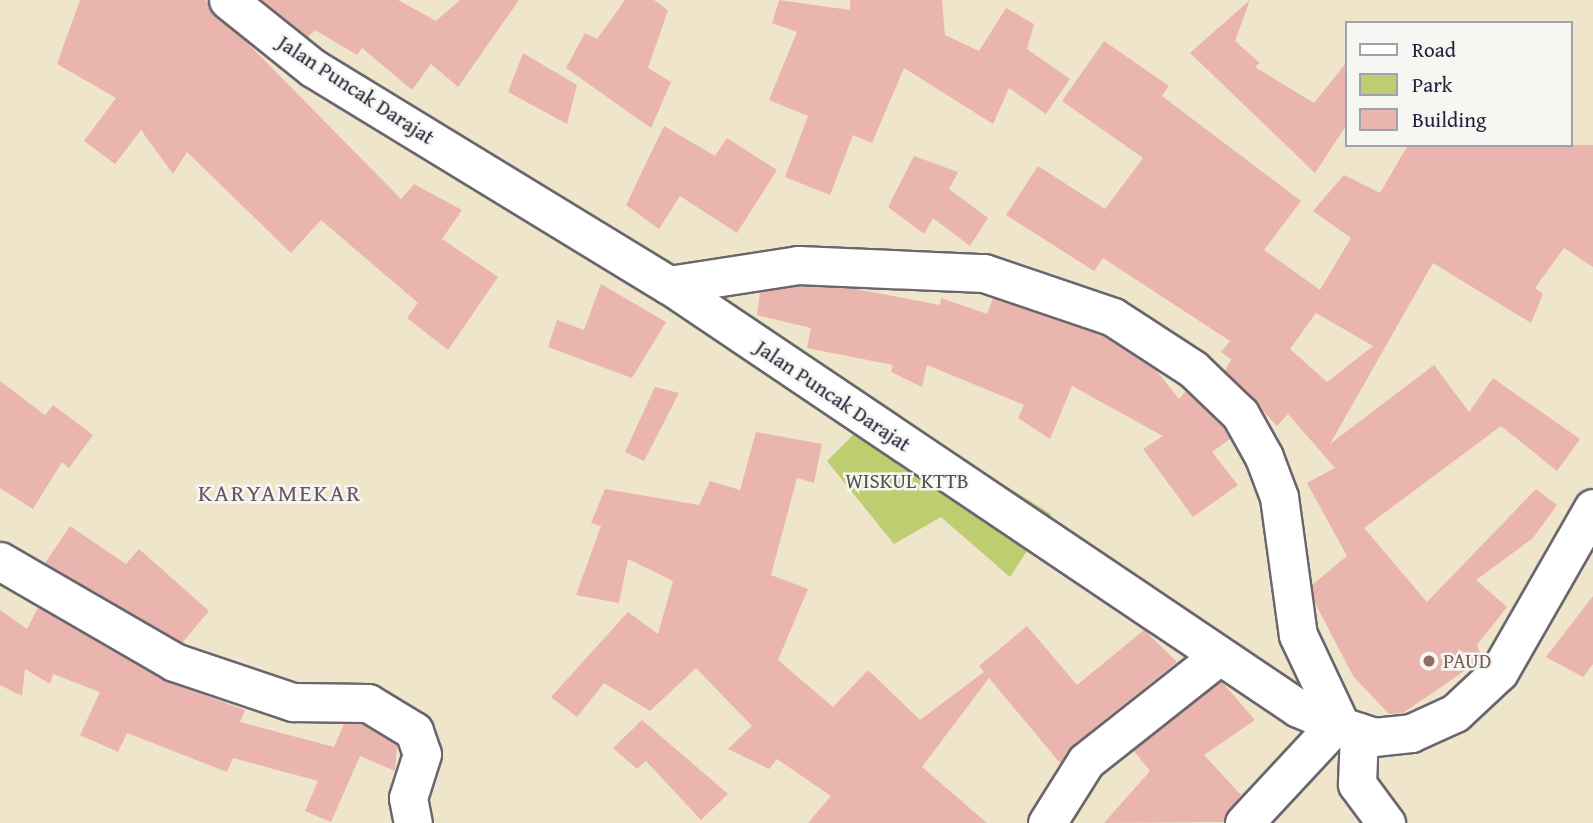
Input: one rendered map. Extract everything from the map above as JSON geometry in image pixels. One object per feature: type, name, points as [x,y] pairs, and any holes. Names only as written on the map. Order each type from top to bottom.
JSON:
[{"type":"street","name":"Jalan Puncak Darajat","points":[[228,0],[313,68],[669,285],[1298,708],[1345,727],[1411,733],[1455,713],[1499,672],[1593,508]]},
{"type":"street","points":[[669,285],[797,265],[984,273],[1113,317],[1193,369],[1240,414],[1264,457],[1279,496],[1298,635],[1345,727],[1357,784],[1386,823]]},
{"type":"street","points":[[0,561],[174,662],[293,702],[368,703],[414,731],[422,754],[408,798],[413,823]]},
{"type":"street","points":[[1047,823],[1086,761],[1219,656]]},
{"type":"street","points":[[1244,823],[1345,727]]},
{"type":"green space","name":"WISKUL KTTB","points":[[880,408],[1051,514],[1010,577],[941,517],[894,544],[827,461]]},
{"type":"building","points":[[80,0],[205,0],[401,199],[414,184],[462,210],[442,239],[498,277],[448,350],[407,318],[418,303],[321,220],[291,253],[187,152],[173,174],[141,130],[115,164],[84,141],[116,98],[57,64]]},
{"type":"building","points":[[262,0],[398,0],[436,21],[460,0],[519,0],[458,87],[431,64],[412,90],[362,48],[357,55],[315,30],[308,37]]},
{"type":"building","points":[[625,0],[654,0],[668,10],[648,68],[671,82],[651,128],[566,68],[585,33],[597,39]]},
{"type":"building","points":[[779,0],[850,10],[850,0],[942,0],[945,35],[979,51],[1006,8],[1034,24],[1027,49],[1070,79],[1046,114],[1009,88],[993,124],[904,68],[872,143],[853,135],[830,195],[785,177],[808,116],[769,100],[797,32],[772,23]]},
{"type":"building","points":[[1250,0],[1235,41],[1260,63],[1255,67],[1314,103],[1344,66],[1344,129],[1315,173],[1190,53]]},
{"type":"building","points":[[1104,41],[1169,86],[1162,96],[1301,201],[1264,250],[1320,290],[1351,238],[1313,211],[1344,175],[1380,193],[1407,147],[1593,145],[1593,267],[1564,248],[1535,288],[1543,294],[1531,323],[1433,263],[1330,444],[1434,365],[1469,412],[1493,378],[1580,439],[1557,471],[1501,426],[1364,528],[1427,602],[1536,489],[1557,505],[1533,538],[1476,580],[1507,607],[1477,645],[1482,659],[1403,713],[1389,714],[1353,676],[1314,601],[1312,585],[1347,556],[1307,483],[1335,468],[1288,414],[1277,426],[1225,371],[1231,359],[1221,352],[1230,341],[1103,258],[1094,271],[1006,215],[1038,166],[1105,209],[1143,158],[1062,101]],"holes":[[[1316,313],[1373,346],[1327,382],[1290,349]]]},
{"type":"building","points":[[523,53],[577,85],[567,124],[508,92]]},
{"type":"building","points":[[664,126],[715,156],[727,138],[777,170],[737,233],[680,196],[659,229],[626,205]]},
{"type":"building","points":[[914,156],[958,172],[949,189],[988,218],[970,246],[933,218],[924,234],[888,207]]},
{"type":"building","points":[[601,284],[666,322],[632,378],[548,347],[557,320],[584,330]]},
{"type":"building","points":[[799,286],[856,289],[940,305],[941,298],[987,314],[993,298],[1104,336],[1156,370],[1179,399],[1186,391],[1223,427],[1230,439],[1212,452],[1238,485],[1193,517],[1143,449],[1163,436],[1072,386],[1050,439],[1018,418],[1024,405],[927,365],[922,387],[891,372],[893,365],[807,348],[811,328],[757,315],[760,292]]},
{"type":"building","points":[[0,381],[45,415],[53,405],[93,435],[69,468],[62,462],[33,509],[0,488]]},
{"type":"building","points":[[655,387],[679,393],[644,461],[625,452]]},
{"type":"building","points":[[756,432],[822,444],[814,483],[797,478],[771,575],[808,589],[778,660],[833,707],[868,670],[920,720],[984,672],[979,666],[1027,626],[1077,685],[1144,630],[1177,662],[1073,745],[1060,763],[989,678],[922,767],[987,823],[808,823],[831,796],[777,759],[769,769],[728,749],[752,726],[696,668],[650,711],[604,683],[577,717],[551,697],[628,612],[658,634],[673,581],[628,559],[619,603],[576,595],[601,526],[591,523],[605,489],[699,505],[710,481],[740,490]]},
{"type":"building","points":[[70,526],[126,564],[139,549],[209,611],[182,643],[45,563]]},
{"type":"building","points":[[1593,596],[1593,664],[1583,677],[1546,657]]},
{"type":"building","points":[[38,608],[164,680],[245,710],[240,722],[334,747],[344,724],[362,724],[397,745],[395,771],[360,756],[331,822],[305,811],[318,781],[233,758],[227,772],[127,733],[118,752],[80,735],[100,692],[53,674],[50,684],[25,669],[22,696],[0,685],[0,610],[27,629]]},
{"type":"building","points":[[1221,681],[1255,720],[1204,755],[1241,795],[1224,822],[1104,823],[1150,771],[1133,750]]},
{"type":"building","points":[[642,720],[728,794],[701,820],[646,761],[637,769],[613,748]]},
{"type":"place","name":"PAUD","points":[[1429,661]]},
{"type":"district","name":"KARYAMEKAR","points":[[280,493]]}]
